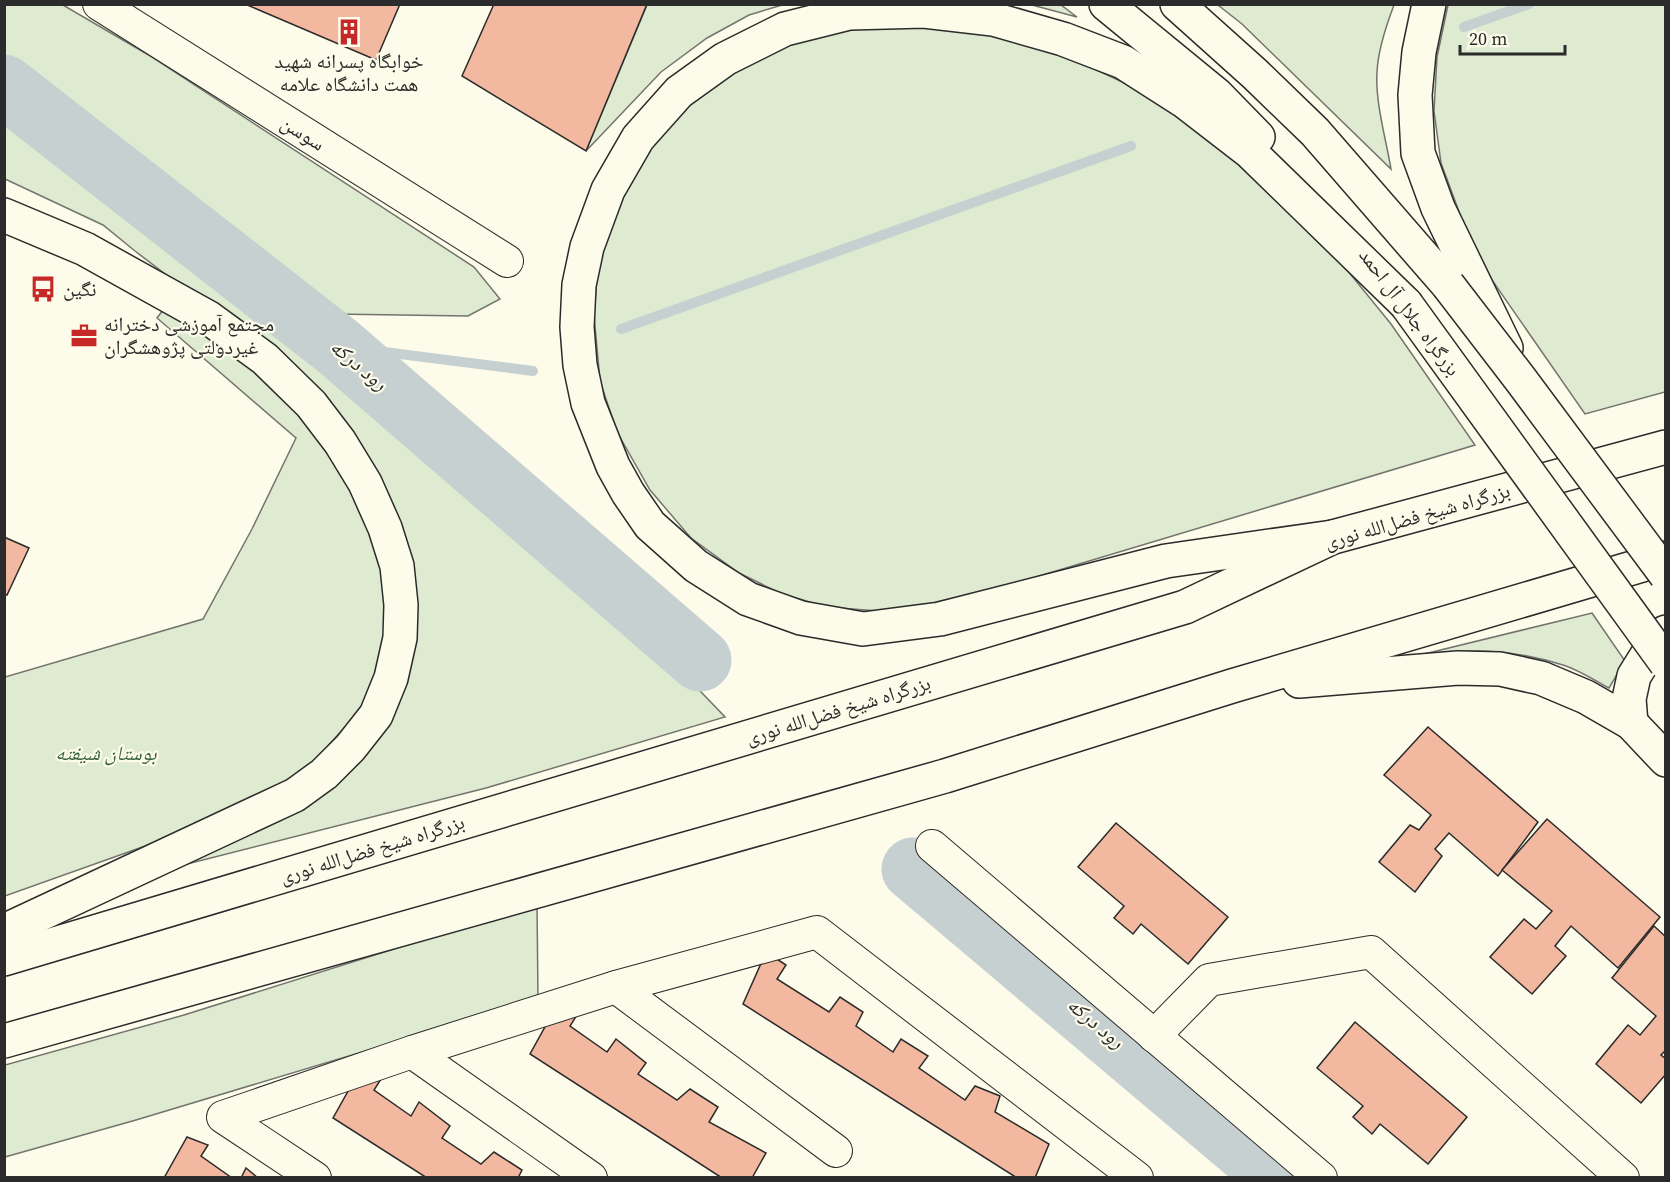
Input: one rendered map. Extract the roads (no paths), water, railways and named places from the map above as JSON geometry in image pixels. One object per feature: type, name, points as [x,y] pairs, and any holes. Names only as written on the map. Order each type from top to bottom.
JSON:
[{"type":"main road","name":"بزرگراه جلال آل احمد","points":[[1106,4],[1217,95],[1333,214],[1406,304],[1665,663]]},
{"type":"main road","name":"بزرگراه جلال آل احمد","points":[[1177,4],[1315,132],[1448,285],[1665,575]]},
{"type":"main road","points":[[1429,4],[1419,52],[1415,95],[1418,153],[1438,208],[1521,380]]},
{"type":"main road","points":[[1333,537],[1166,561],[940,619],[863,629],[801,618],[748,599],[696,566],[650,525],[613,466],[588,403],[580,365],[577,327],[579,285],[587,247],[608,190],[638,138],[679,92],[725,58],[785,29],[849,13],[924,11],[993,19],[1063,39],[1123,62],[1184,101],[1250,152],[1406,304]]},
{"type":"main road","points":[[4,215],[85,249],[208,318],[265,359],[311,404],[340,442],[360,475],[384,528],[397,566],[401,605],[400,638],[391,678],[376,714],[350,748],[324,774],[295,795],[4,931]]},
{"type":"main road","name":"بزرگراه شیخ فضل‌الله نوری","points":[[4,959],[1185,607],[1333,537],[1665,447]]},
{"type":"main road","points":[[4,1041],[945,776],[1232,686],[1665,558]]},
{"type":"main road","points":[[1631,723],[1629,699],[1634,676],[1659,636],[1665,632]]},
{"type":"main road","points":[[1232,686],[1458,668],[1500,669],[1541,678],[1586,697],[1631,723],[1665,760]]},
{"type":"street","name":"سوسن","points":[[99,4],[507,261]]},
{"type":"street","points":[[932,846],[1321,1178]]},
{"type":"street","points":[[315,1178],[223,1117],[412,1052],[616,987],[817,932],[1137,1178]]},
{"type":"street","points":[[1154,1036],[1209,980],[1371,952],[1604,1171]]},
{"type":"street","points":[[616,987],[836,1151]]},
{"type":"street","points":[[412,1052],[591,1178]]},
{"type":"waterway","points":[[1464,27],[1529,4]]},
{"type":"waterway","name":"رود درکه","points":[[4,86],[337,346],[700,660]]},
{"type":"waterway","points":[[621,329],[1131,146]]},
{"type":"waterway","points":[[337,346],[533,371]]},
{"type":"waterway","name":"رود درکه","points":[[913,869],[1279,1178]]},
{"type":"place","name":"خوابگاه پسرانه شهید همت دانشگاه علامه","points":[[349,32]]},
{"type":"place","name":"نگین","points":[[43,289]]},
{"type":"place","name":"مجتمع آموزشی دخترانه غیردولتی پژوهشگران","points":[[84,336]]},
{"type":"park label","name":"بوستان شیفته","points":[[106,753]]}]
